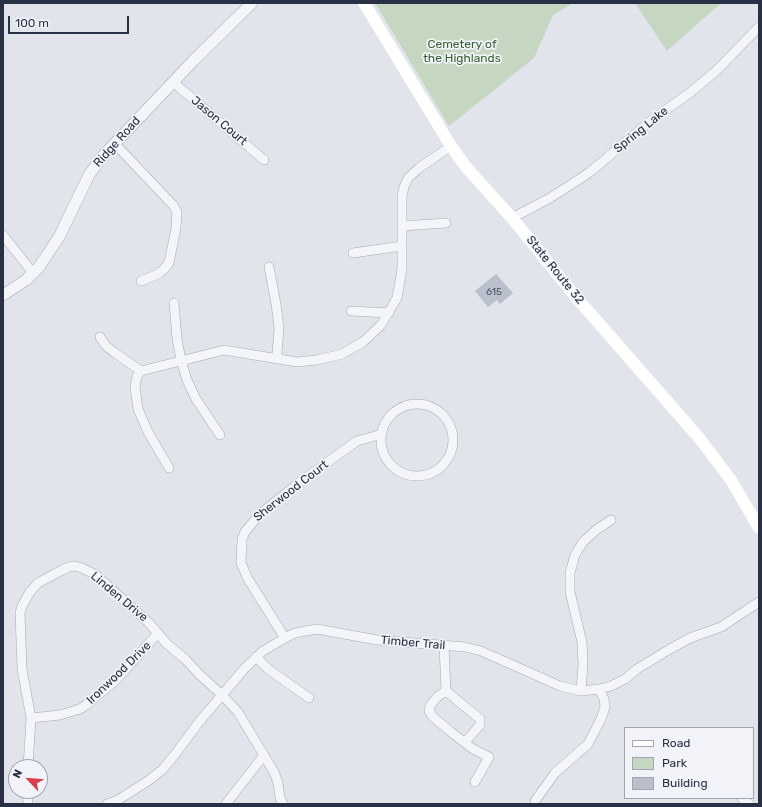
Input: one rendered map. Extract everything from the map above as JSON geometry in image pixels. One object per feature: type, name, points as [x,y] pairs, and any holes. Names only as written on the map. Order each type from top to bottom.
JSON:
[{"type":"main road","name":"State Route 32","points":[[364,3],[450,146],[466,167],[512,218],[575,296],[700,439],[731,480],[759,528]]},
{"type":"street","name":"Ridge Road","points":[[3,295],[22,283],[33,273],[53,248],[89,175],[102,157],[173,82],[252,3]]},
{"type":"street","name":"Spring Lake","points":[[512,218],[550,198],[590,172],[653,119],[691,92],[716,71],[759,27]]},
{"type":"street","name":"Jason Court","points":[[173,82],[264,160]]},
{"type":"street","points":[[115,144],[174,205],[177,212],[176,228],[169,263],[158,274],[141,281]]},
{"type":"street","points":[[169,468],[148,432],[138,409],[135,387],[137,376],[141,370],[224,350],[297,362],[317,360],[342,354],[363,342],[381,326],[398,298],[402,269],[402,196],[404,187],[408,178],[419,168],[450,146]]},
{"type":"street","points":[[402,226],[446,223]]},
{"type":"street","points":[[3,235],[33,273]]},
{"type":"street","points":[[353,253],[402,246]]},
{"type":"street","points":[[269,267],[279,328],[278,359]]},
{"type":"street","points":[[174,303],[177,339],[187,380],[196,400],[220,435]]},
{"type":"street","points":[[351,310],[389,313]]},
{"type":"street","points":[[100,337],[106,346],[141,370]]},
{"type":"street","points":[[416,404],[428,406],[439,411],[450,426],[453,443],[450,454],[444,464],[430,474],[424,476],[412,476],[401,473],[392,466],[385,456],[382,445],[382,434],[386,422],[394,413],[404,406],[416,404]]},
{"type":"street","name":"Sherwood Court","points":[[285,638],[248,579],[241,563],[242,539],[245,532],[249,525],[300,482],[357,441],[382,434]]},
{"type":"street","points":[[581,691],[583,664],[582,642],[570,592],[570,573],[575,556],[583,542],[596,530],[611,520]]},
{"type":"street","name":"Linden Drive","points":[[28,759],[30,718],[22,669],[20,613],[24,602],[38,583],[69,566],[82,568],[96,575],[149,623],[158,634],[238,712],[274,772],[278,783],[280,798],[283,804]]},
{"type":"street","name":"Timber Trail","points":[[107,804],[118,800],[148,781],[162,770],[245,668],[263,651],[295,633],[317,629],[376,640],[465,647],[481,651],[560,686],[581,691],[611,686],[625,679],[637,669],[670,649],[690,638],[721,627],[759,602]]},
{"type":"street","name":"Ironwood Drive","points":[[30,718],[60,715],[80,709],[116,679],[158,634]]},
{"type":"street","points":[[444,646],[446,691],[480,718],[480,725],[465,742]]},
{"type":"street","points":[[256,657],[268,669],[309,698]]},
{"type":"street","points":[[535,801],[555,773],[588,744],[601,719],[605,707],[604,699],[599,689]]},
{"type":"street","points":[[446,691],[437,697],[430,706],[429,711],[433,717],[465,742],[489,757],[475,782]]},
{"type":"street","points":[[226,804],[264,755]]},
{"type":"green space","name":"Cemetery of the Highlands","points":[[375,3],[573,3],[553,15],[534,58],[449,126]]},
{"type":"green space","points":[[635,3],[721,3],[667,51]]},
{"type":"building","points":[[496,274],[513,293],[500,304],[497,300],[488,307],[475,291]]}]
